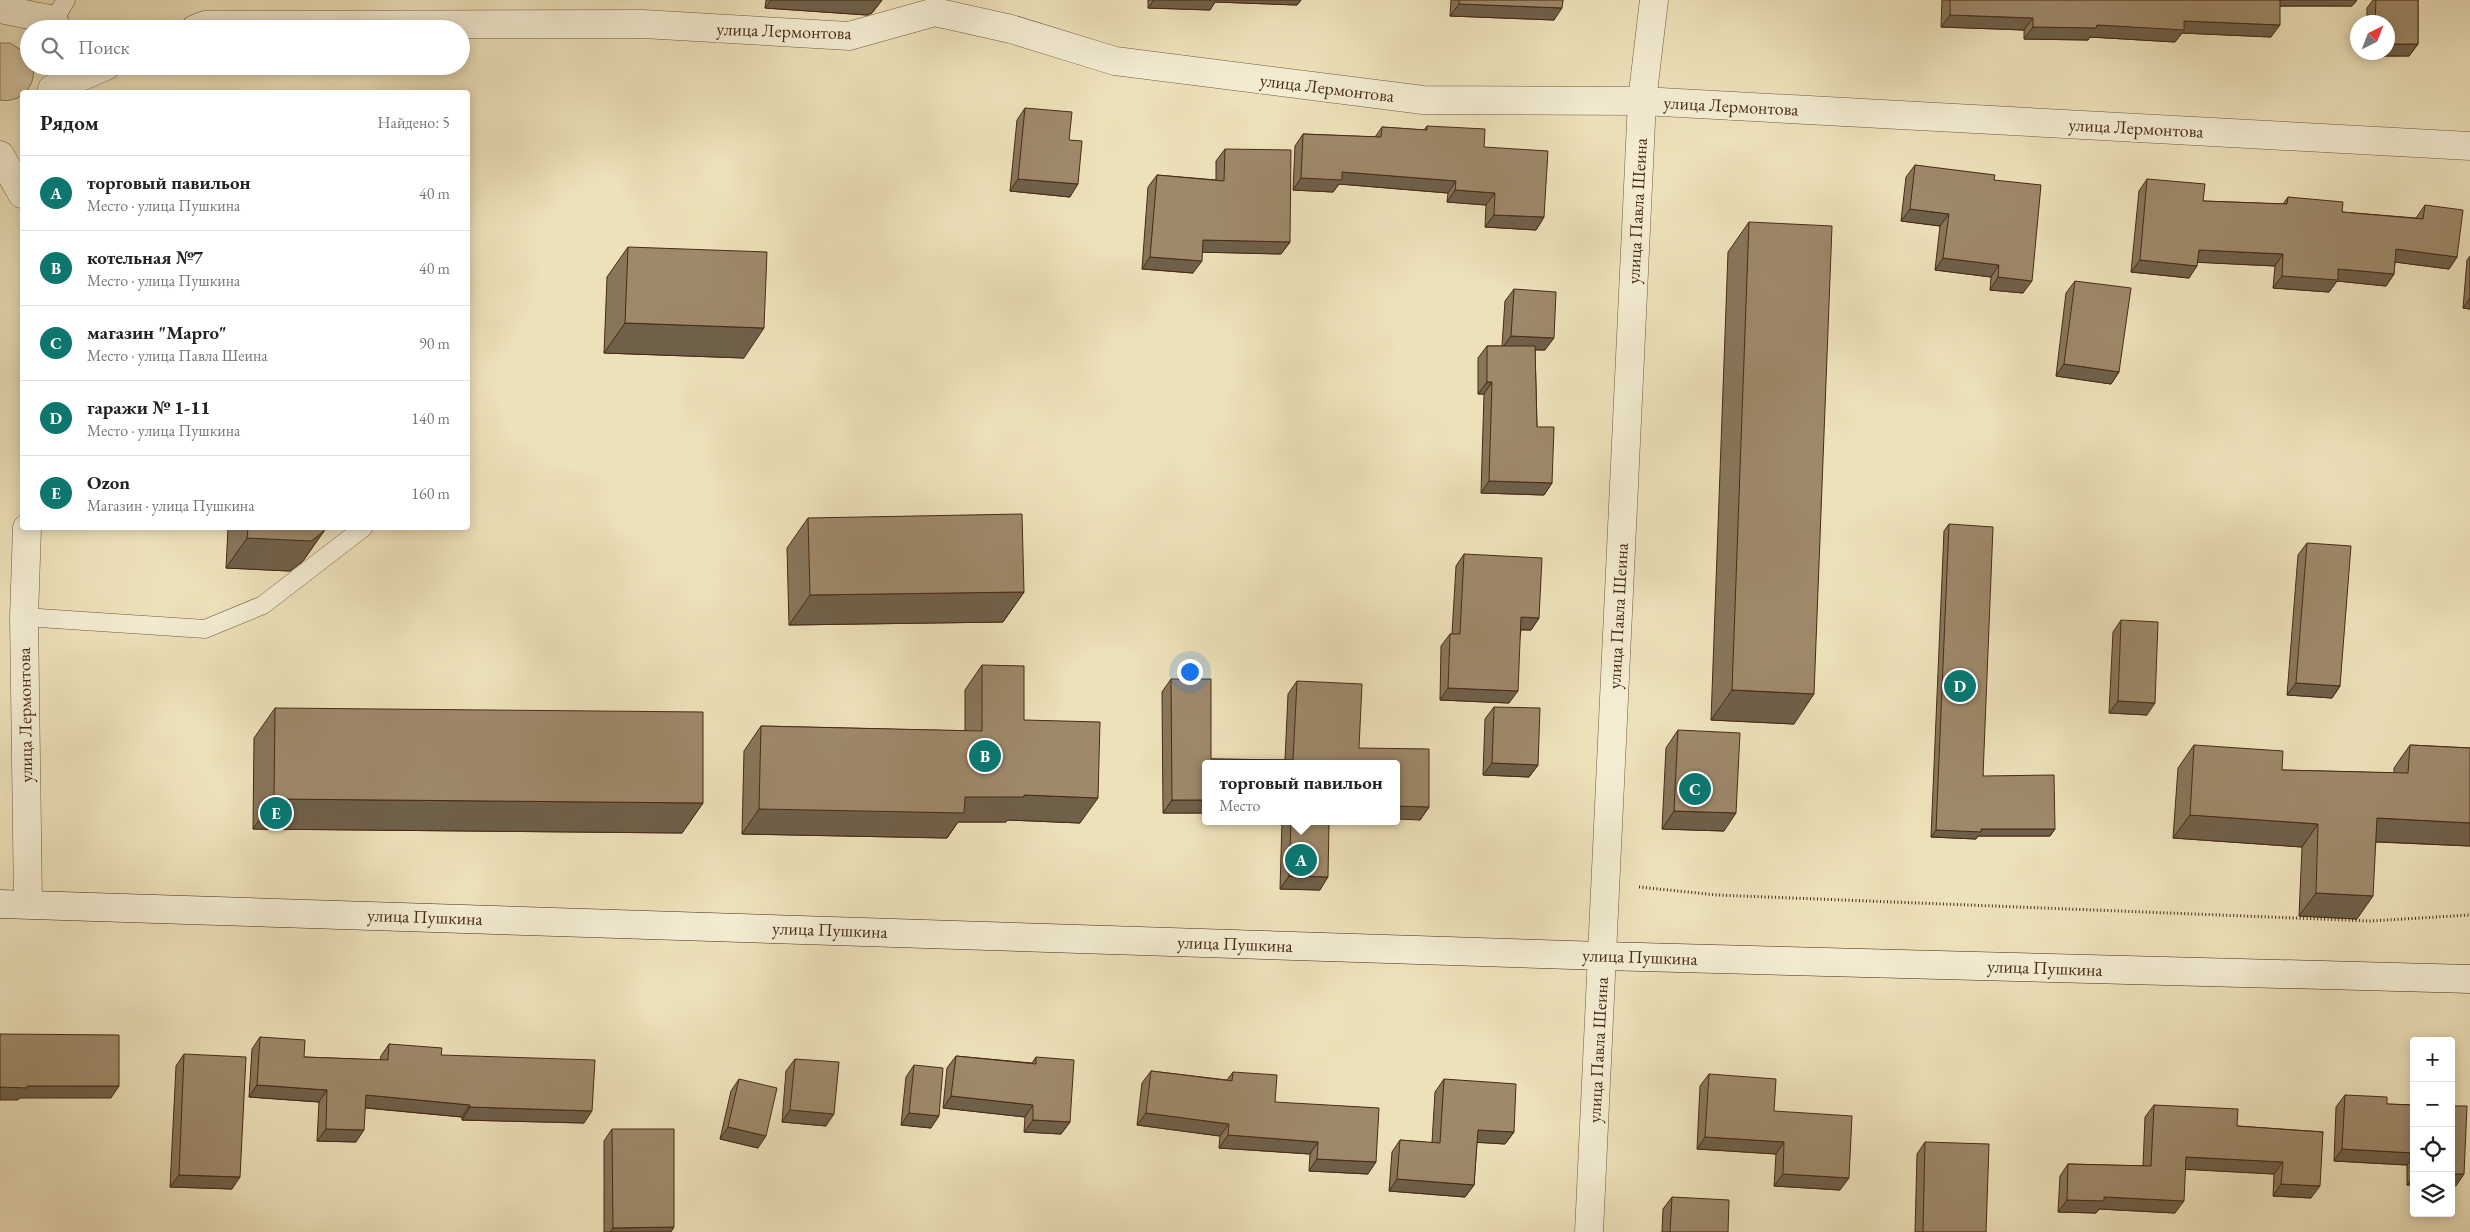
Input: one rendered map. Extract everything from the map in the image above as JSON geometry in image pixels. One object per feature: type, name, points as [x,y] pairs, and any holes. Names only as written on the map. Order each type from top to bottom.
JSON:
[{"type":"street","name":"улица Павла Шеина","points":[[1589,1232],[1642,101],[1654,0]]},
{"type":"street","points":[[0,9],[58,16]]},
{"type":"street","name":"улица Лермонтова","points":[[470,24],[643,24],[849,36],[935,12],[1011,29],[1115,61],[1423,100],[1642,101],[2470,146]]},
{"type":"street","points":[[52,83],[77,75]]},
{"type":"street","points":[[0,155],[20,190]]},
{"type":"street","name":"улица Лермонтова","points":[[26,530],[24,617],[28,903]]},
{"type":"street","name":"улица Пушкина","points":[[0,904],[28,903],[1603,956],[2470,979]]},
{"type":"lane","points":[[24,617],[205,630],[263,605],[360,530]]},
{"type":"path","points":[[1606,884],[1717,895],[2351,920],[2470,915]]},
{"type":"shaded area","points":[[0,43],[10,43],[20,49],[20,75],[33,75],[30,87],[28,90],[20,90],[20,96],[7,101],[0,100]]},
{"type":"building","points":[[1459,0],[1563,0],[1562,8],[1459,4]]},
{"type":"building","points":[[1950,0],[2280,0],[2280,25],[2184,21],[2184,30],[2097,25],[2096,28],[2033,27],[2033,18],[1950,15]]},
{"type":"building","points":[[2376,0],[2418,0],[2418,44],[2395,44],[2395,15],[2375,15]]},
{"type":"building","points":[[1025,108],[1072,112],[1069,140],[1082,141],[1078,184],[1018,179]]},
{"type":"building","points":[[1427,126],[1485,129],[1484,147],[1548,151],[1544,217],[1494,215],[1495,193],[1455,190],[1456,181],[1342,172],[1342,180],[1301,178],[1303,134],[1381,137],[1382,127],[1427,130]]},
{"type":"building","points":[[1225,149],[1291,150],[1290,242],[1203,240],[1202,261],[1150,257],[1157,175],[1224,181]]},
{"type":"building","points":[[1915,165],[1995,175],[1994,180],[2041,185],[2032,281],[1998,277],[1999,265],[1943,258],[1949,214],[1910,209]]},
{"type":"building","points":[[2147,179],[2205,184],[2203,201],[2287,204],[2288,197],[2343,202],[2342,212],[2423,219],[2425,205],[2463,210],[2457,257],[2396,249],[2394,274],[2338,269],[2338,280],[2282,276],[2283,254],[2199,250],[2197,266],[2140,260]]},
{"type":"building","points":[[1749,222],[1832,226],[1814,694],[1732,690]]},
{"type":"building","points":[[628,247],[767,252],[764,328],[625,323]]},
{"type":"building","points":[[2075,281],[2131,288],[2119,372],[2064,364]]},
{"type":"building","points":[[1514,289],[1556,292],[1554,338],[1511,336]]},
{"type":"building","points":[[1487,346],[1535,346],[1537,427],[1554,427],[1552,483],[1489,481],[1492,382],[1487,382]]},
{"type":"building","points":[[1022,514],[1024,592],[810,595],[808,518]]},
{"type":"building","points":[[1949,524],[1993,527],[1983,776],[2054,775],[2055,829],[1981,829],[1981,832],[1936,830]]},
{"type":"building","points":[[248,530],[324,530],[311,541],[247,538]]},
{"type":"building","points":[[2307,543],[2351,546],[2340,686],[2296,683]]},
{"type":"building","points":[[1464,554],[1542,558],[1539,618],[1521,617],[1518,691],[1448,688],[1450,634],[1460,634]]},
{"type":"building","points":[[2121,620],[2158,622],[2155,703],[2118,701]]},
{"type":"building","points":[[982,665],[1024,666],[1024,720],[1100,722],[1098,798],[1024,795],[1024,797],[965,797],[964,813],[759,809],[761,726],[982,731]]},
{"type":"building","points":[[1171,679],[1211,679],[1211,759],[1293,760],[1202,760],[1202,800],[1172,800]]},
{"type":"building","points":[[1297,681],[1362,684],[1359,748],[1429,749],[1429,807],[1400,806],[1400,760],[1293,760]]},
{"type":"building","points":[[1494,707],[1540,708],[1538,765],[1492,763]]},
{"type":"building","points":[[275,708],[703,712],[703,803],[274,799]]},
{"type":"building","points":[[1678,730],[1740,733],[1736,813],[1674,811]]},
{"type":"building","points":[[2194,745],[2283,751],[2282,770],[2408,773],[2410,745],[2470,748],[2470,823],[2377,818],[2373,896],[2316,893],[2318,824],[2190,815]]},
{"type":"building","points":[[1291,825],[1329,825],[1328,877],[1289,876]]},
{"type":"building","points":[[0,1034],[119,1035],[119,1086],[0,1087]]},
{"type":"building","points":[[260,1037],[305,1040],[304,1057],[388,1060],[389,1044],[442,1048],[441,1055],[595,1060],[592,1111],[470,1107],[470,1105],[366,1095],[364,1130],[326,1129],[327,1090],[257,1085]]},
{"type":"building","points":[[184,1054],[246,1057],[240,1177],[179,1175]]},
{"type":"building","points":[[956,1056],[1036,1064],[1036,1057],[1074,1060],[1070,1122],[1033,1120],[1033,1105],[951,1096]]},
{"type":"building","points":[[795,1059],[839,1062],[834,1114],[790,1110]]},
{"type":"building","points":[[914,1065],[943,1068],[939,1116],[909,1113]]},
{"type":"building","points":[[1151,1071],[1232,1081],[1233,1072],[1277,1075],[1275,1102],[1379,1108],[1376,1162],[1317,1159],[1318,1142],[1228,1135],[1229,1124],[1146,1113]]},
{"type":"building","points":[[1709,1074],[1776,1079],[1774,1111],[1852,1116],[1849,1178],[1783,1174],[1784,1142],[1705,1137]]},
{"type":"building","points":[[739,1079],[777,1088],[766,1136],[728,1127]]},
{"type":"building","points":[[1444,1079],[1516,1084],[1514,1132],[1478,1130],[1474,1185],[1397,1179],[1400,1140],[1440,1143]]},
{"type":"building","points":[[2345,1095],[2387,1097],[2387,1104],[2410,1105],[2410,1153],[2342,1149]]},
{"type":"building","points":[[2154,1105],[2238,1109],[2237,1126],[2323,1132],[2320,1186],[2281,1184],[2283,1162],[2186,1157],[2184,1201],[2104,1197],[2104,1201],[2067,1200],[2068,1164],[2151,1166]]},
{"type":"building","points":[[2455,1106],[2467,1106],[2464,1174],[2455,1174]]},
{"type":"building","points":[[612,1129],[674,1129],[674,1227],[613,1228]]},
{"type":"building","points":[[1925,1142],[1989,1144],[1986,1232],[1923,1232]]},
{"type":"building","points":[[1672,1197],[1729,1200],[1728,1232],[1670,1232]]},
{"type":"place","name":"гаражи № 1-11","points":[[1960,686]]},
{"type":"place","name":"котельная №7","points":[[985,756]]},
{"type":"place","name":"магазин \"Марго\"","points":[[1695,789]]},
{"type":"place","name":"Ozon","points":[[276,813]]},
{"type":"place","name":"торговый павильон","points":[[1301,860]]}]
